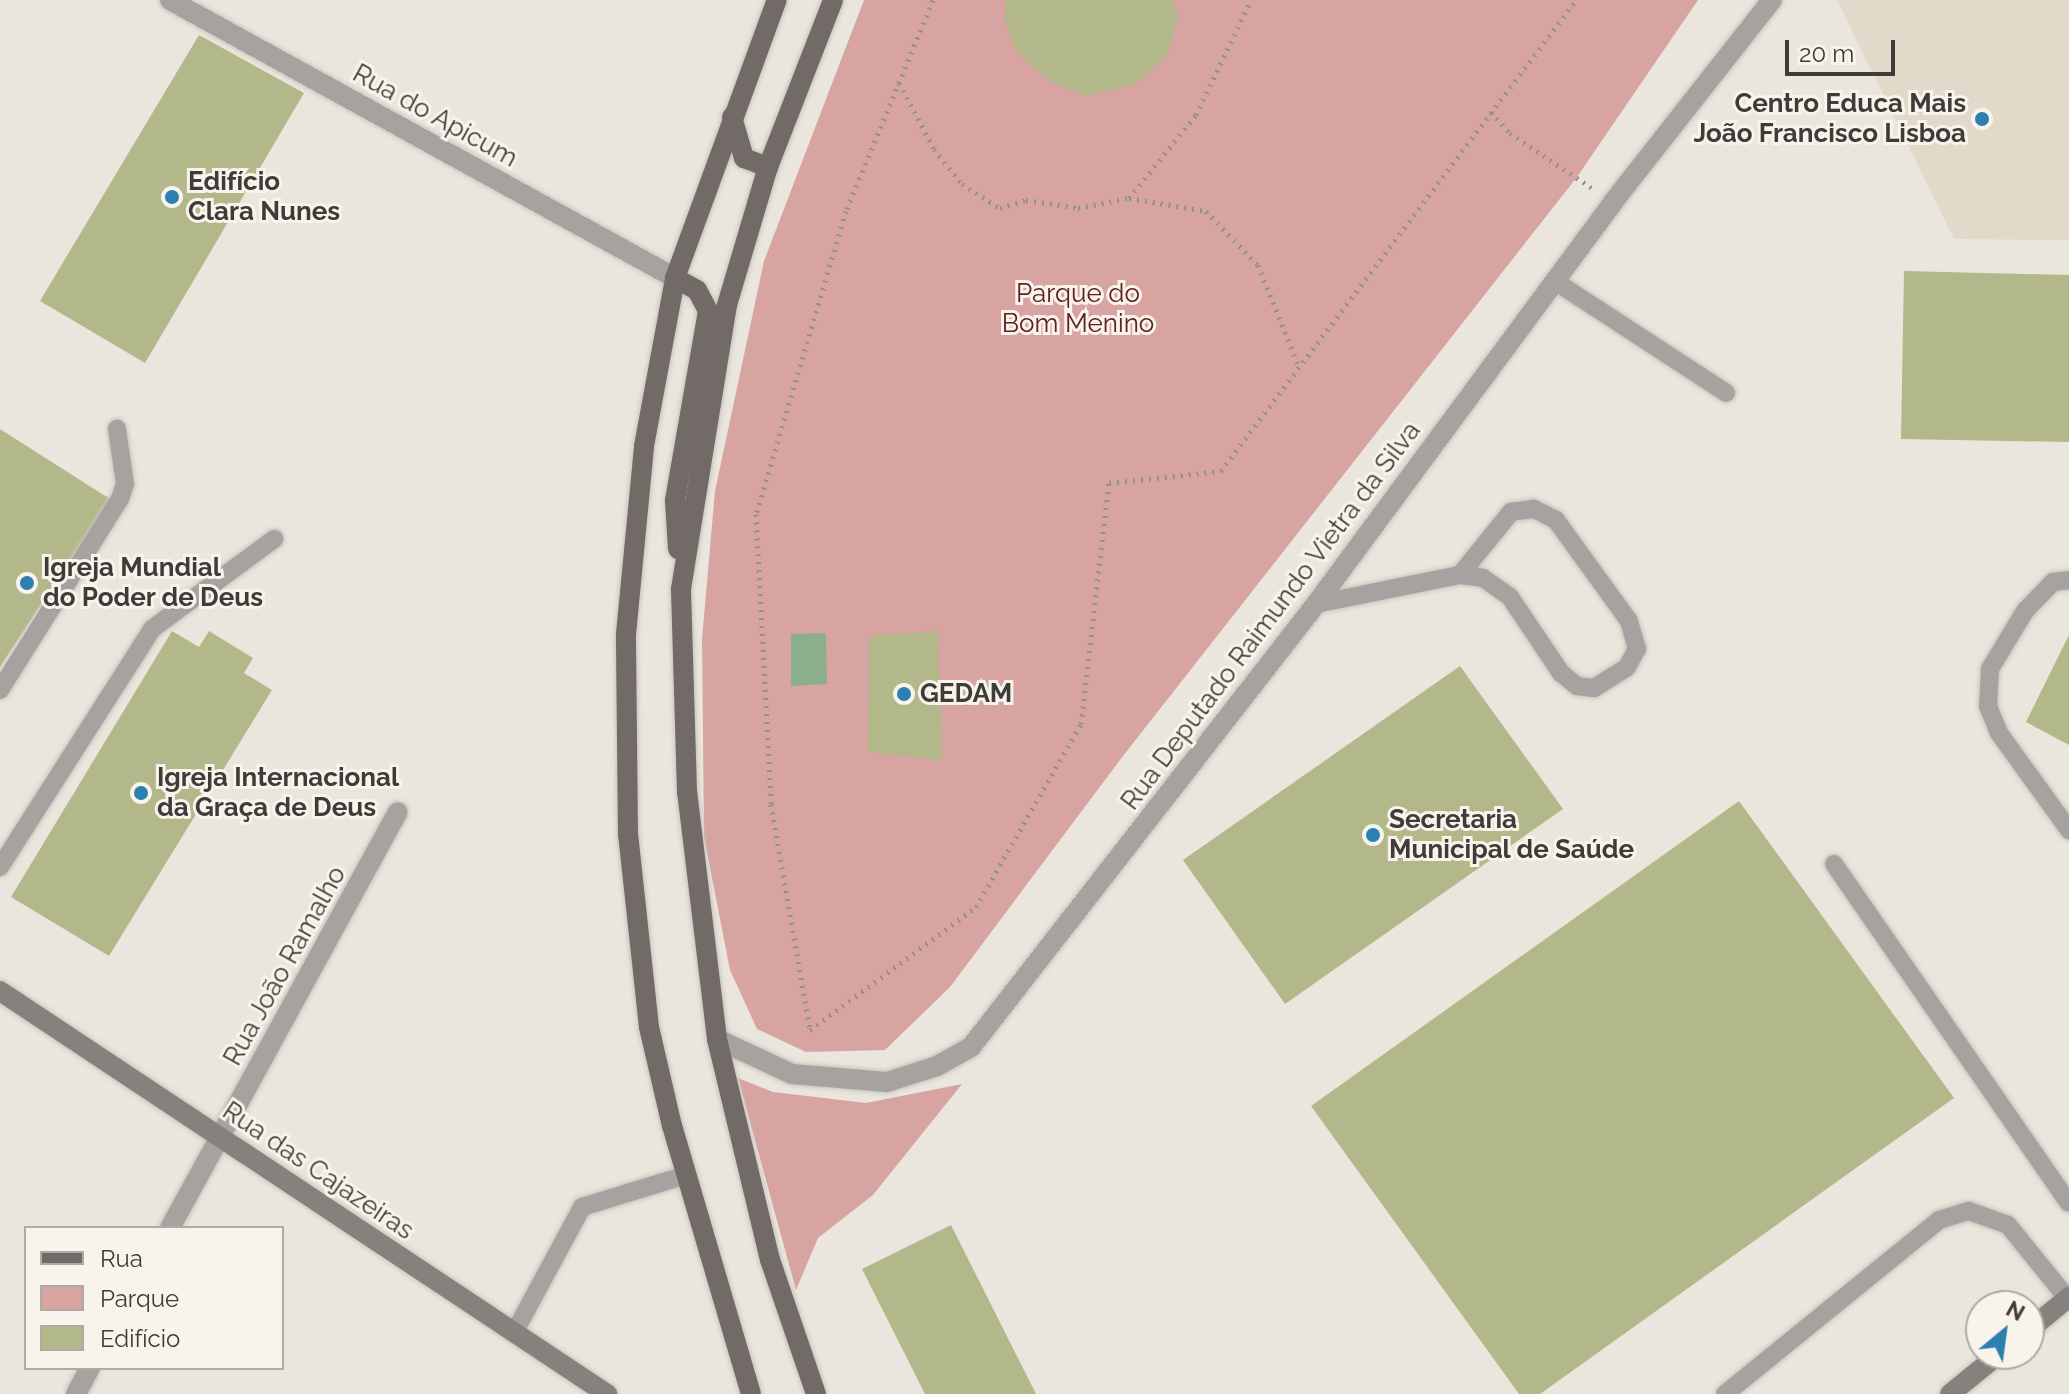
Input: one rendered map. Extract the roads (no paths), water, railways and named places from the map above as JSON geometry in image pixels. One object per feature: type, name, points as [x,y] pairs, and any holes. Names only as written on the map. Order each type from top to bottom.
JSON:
[{"type":"main road","points":[[751,1394],[686,1175],[649,1027],[628,804],[629,603],[644,446],[675,278],[732,113],[777,0]]},
{"type":"main road","points":[[681,589],[727,305],[768,167],[833,0]]},
{"type":"main road","points":[[732,113],[744,158],[768,167]]},
{"type":"main road","points":[[675,278],[697,290],[708,311],[675,501],[687,792],[717,1039],[770,1260],[816,1394]]},
{"type":"main road","name":"Rua das Cajazeiras","points":[[0,991],[607,1394]]},
{"type":"main road","points":[[2045,1317],[2068,1298]]},
{"type":"main road","points":[[1950,1394],[1979,1370]]},
{"type":"street","name":"Rua do Apicum","points":[[170,0],[675,278]]},
{"type":"street","name":"Rua Deputado Raimundo Vietra da Silva","points":[[717,1039],[792,1074],[887,1082],[937,1066],[971,1047],[1316,604],[1613,202],[1772,0]]},
{"type":"street","name":"Rua João Ramalho","points":[[171,1226],[398,812]]},
{"type":"street","points":[[76,1394],[89,1370]]},
{"type":"lane","points":[[1556,282],[1726,393]]},
{"type":"lane","points":[[0,690],[120,499],[125,484],[117,429]]},
{"type":"lane","points":[[1316,604],[1460,575],[1483,578],[1510,597],[1561,673],[1577,686],[1594,688],[1627,667],[1637,649],[1629,621],[1556,520],[1534,509],[1511,512],[1460,575]]},
{"type":"lane","points":[[0,867],[152,629],[274,539]]},
{"type":"lane","points":[[2069,580],[2053,582],[2025,611],[1990,669],[1988,706],[1999,733],[2069,830]]},
{"type":"lane","points":[[1834,864],[2069,1203]]},
{"type":"lane","points":[[514,1333],[582,1207],[686,1175]]},
{"type":"lane","points":[[1725,1394],[1939,1220],[1969,1211],[2008,1225],[2068,1298]]},
{"type":"place","name":"Centro Educa Mais João Francisco Lisboa","points":[[1982,119]]},
{"type":"place","name":"Edifício Clara Nunes","points":[[172,197]]},
{"type":"place","name":"Igreja Mundial do Poder de Deus","points":[[27,583]]},
{"type":"place","name":"GEDAM","points":[[904,694]]},
{"type":"place","name":"Igreja Internacional da Graça de Deus","points":[[141,793]]},
{"type":"place","name":"Secretaria Municipal de Saúde","points":[[1373,835]]},
{"type":"park label","name":"Parque do Bom Menino","points":[[1078,309]]}]
